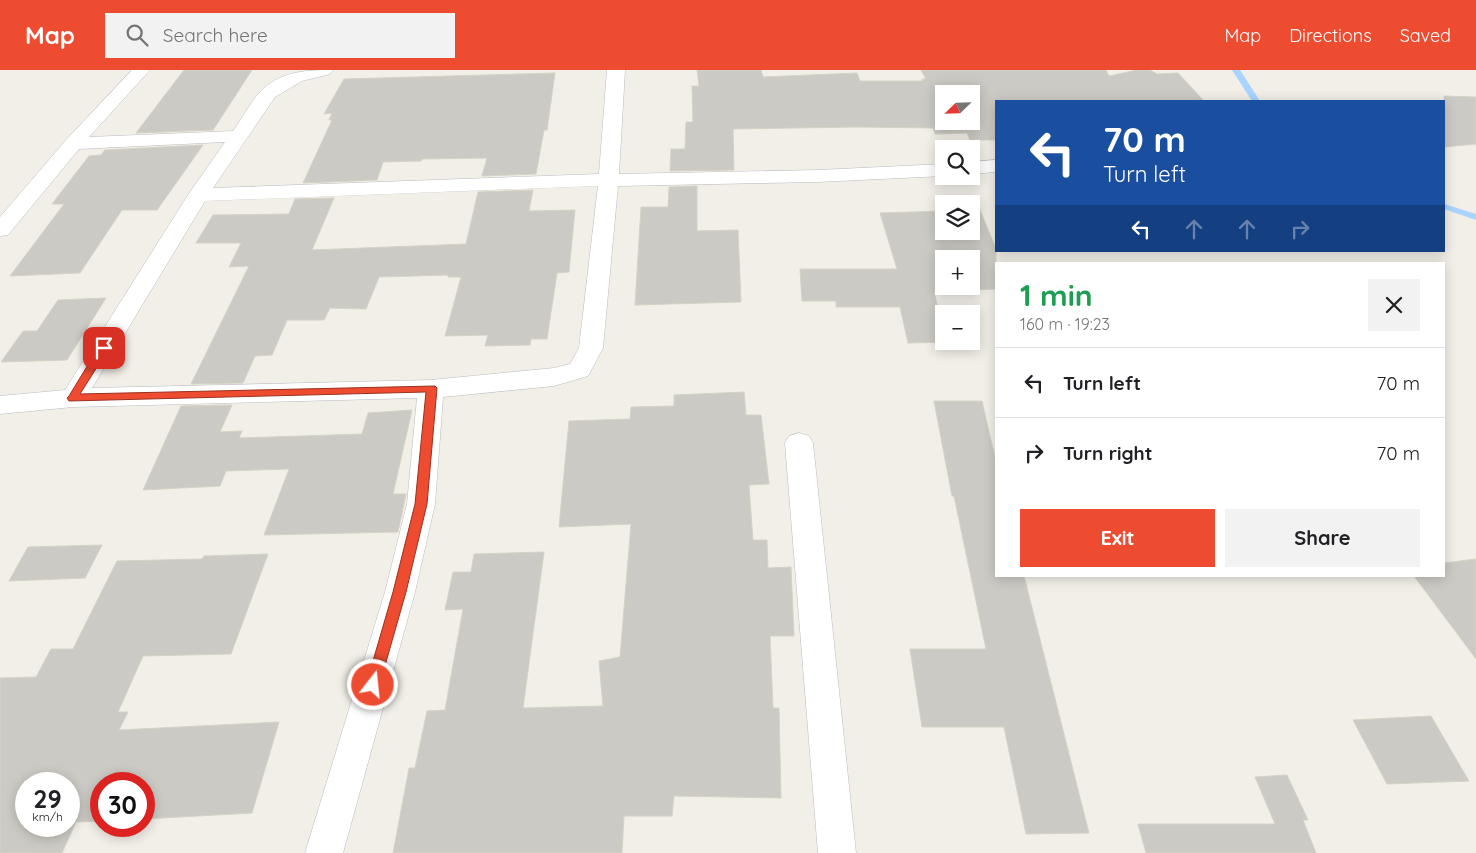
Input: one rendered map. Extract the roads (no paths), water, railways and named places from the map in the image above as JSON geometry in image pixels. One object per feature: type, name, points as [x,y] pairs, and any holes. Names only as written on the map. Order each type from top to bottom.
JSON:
[{"type":"street","points":[[0,230],[73,144],[141,70]]},
{"type":"street","points":[[73,398],[198,195],[269,93],[296,77],[324,70]]},
{"type":"street","points":[[0,405],[73,398],[431,388],[554,377],[579,370],[591,348],[609,180],[616,70]]},
{"type":"street","points":[[73,144],[238,136]]},
{"type":"street","points":[[980,167],[995,166]]},
{"type":"street","points":[[198,195],[935,170]]},
{"type":"street","points":[[324,853],[400,592],[421,504],[431,388]]},
{"type":"street","points":[[799,443],[837,853]]},
{"type":"waterway","points":[[1236,70],[1255,100]]},
{"type":"waterway","points":[[1445,206],[1476,217]]}]
